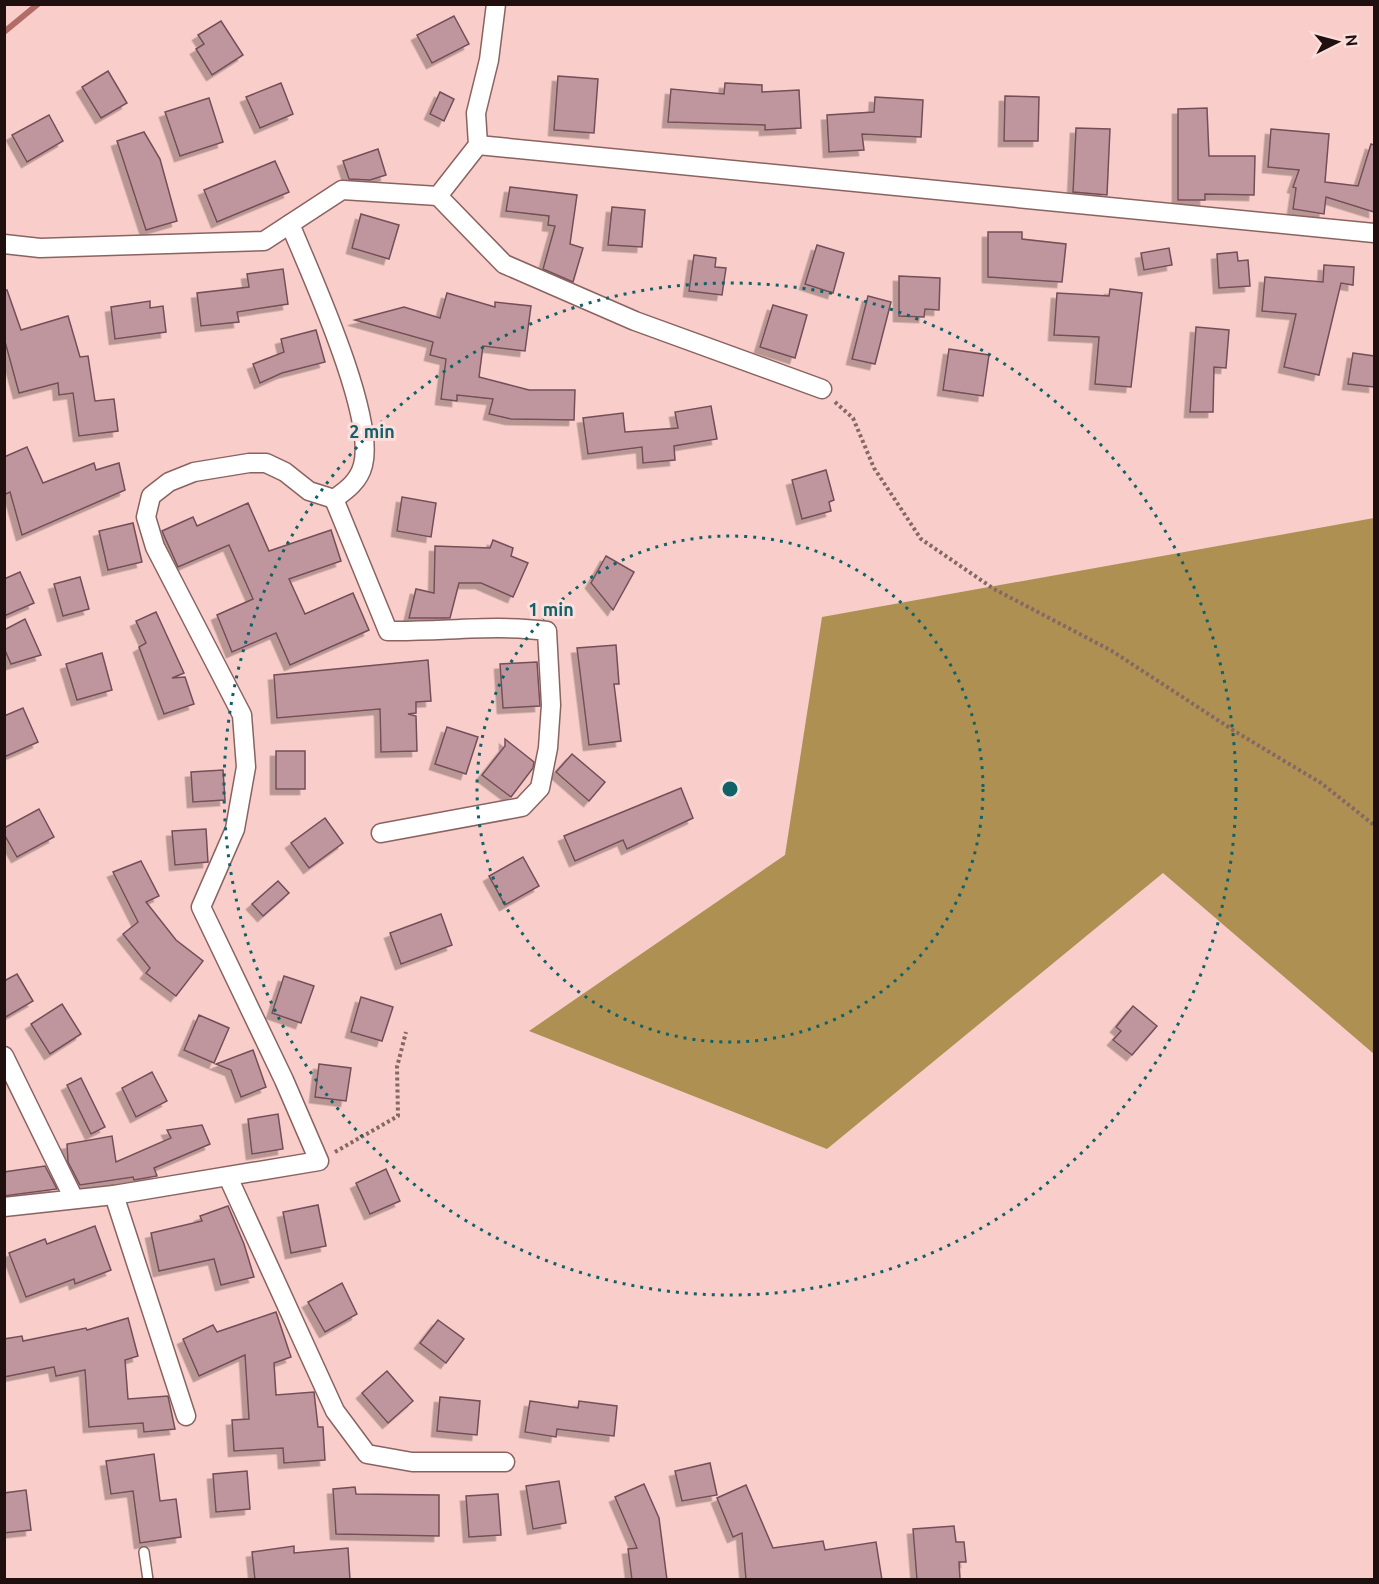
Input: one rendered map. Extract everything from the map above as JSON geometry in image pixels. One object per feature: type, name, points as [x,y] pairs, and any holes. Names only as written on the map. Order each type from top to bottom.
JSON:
[{"type":"street","points":[[438,196],[478,145],[476,113],[489,60],[496,4]]},
{"type":"street","points":[[478,145],[1374,233]]},
{"type":"street","points":[[4,244],[40,248],[264,241],[342,190],[438,196],[504,264],[635,321],[822,389]]},
{"type":"street","points":[[291,224],[347,366],[364,437],[363,465],[351,488],[334,499]]},
{"type":"street","points":[[4,1207],[114,1195],[319,1161],[284,1080],[201,907],[235,829],[246,767],[242,715],[155,547],[146,517],[151,495],[169,482],[194,472],[249,463],[266,463],[285,472],[309,491],[334,499]]},
{"type":"street","points":[[334,499],[388,632],[444,632],[508,626],[548,631],[551,705],[548,748],[540,788],[522,807],[381,833]]},
{"type":"street","points":[[4,1056],[74,1199]]},
{"type":"street","points":[[228,1177],[335,1411],[367,1454],[412,1462],[504,1462]]},
{"type":"street","points":[[114,1195],[186,1416]]},
{"type":"lane","points":[[144,1552],[148,1580]]},
{"type":"path","points":[[822,389],[853,418],[874,468],[921,539],[994,589],[1112,651],[1236,732],[1321,783],[1374,825]]},
{"type":"path","points":[[319,1161],[398,1116],[397,1067],[406,1032]]},
{"type":"shaded area","points":[[1374,518],[1374,1054],[1163,873],[827,1149],[529,1031],[785,855],[822,617]]},
{"type":"building","points":[[454,16],[469,44],[432,63],[417,35]]},
{"type":"building","points":[[221,21],[243,55],[212,75],[196,49],[204,44],[198,35]]},
{"type":"building","points":[[108,71],[127,103],[101,118],[82,87]]},
{"type":"building","points":[[558,76],[598,79],[594,133],[554,130]]},
{"type":"building","points":[[281,83],[293,114],[260,128],[246,97]]},
{"type":"building","points":[[725,83],[762,85],[762,92],[799,90],[801,128],[765,130],[765,125],[668,122],[671,89],[724,94]]},
{"type":"building","points":[[440,92],[454,99],[444,121],[430,114]]},
{"type":"building","points":[[1005,96],[1039,97],[1038,141],[1004,141]]},
{"type":"building","points":[[875,97],[923,100],[921,137],[862,134],[864,150],[829,152],[827,115],[874,112]]},
{"type":"building","points":[[209,98],[223,142],[180,156],[165,112]]},
{"type":"building","points":[[1207,108],[1209,156],[1255,156],[1254,195],[1205,194],[1205,200],[1178,200],[1178,109]]},
{"type":"building","points":[[49,115],[63,141],[27,162],[12,135]]},
{"type":"building","points":[[1076,128],[1110,129],[1107,195],[1073,192]]},
{"type":"building","points":[[1271,129],[1329,134],[1325,182],[1358,186],[1371,144],[1374,145],[1374,212],[1326,197],[1324,214],[1293,209],[1296,188],[1293,187],[1299,170],[1268,167]]},
{"type":"building","points":[[144,132],[160,159],[177,221],[146,230],[117,141]]},
{"type":"building","points":[[378,149],[386,175],[370,180],[349,179],[343,161]]},
{"type":"building","points":[[275,161],[289,192],[217,222],[204,190]]},
{"type":"building","points":[[510,187],[577,195],[570,244],[583,248],[573,282],[543,269],[555,226],[548,225],[549,216],[506,211]]},
{"type":"building","points":[[612,207],[645,210],[642,247],[608,245]]},
{"type":"building","points":[[361,214],[399,225],[389,259],[352,248]]},
{"type":"building","points":[[988,232],[1022,232],[1022,239],[1066,244],[1062,282],[988,277]]},
{"type":"building","points":[[817,245],[844,253],[833,293],[805,284]]},
{"type":"building","points":[[1169,248],[1172,265],[1144,270],[1141,253]]},
{"type":"building","points":[[1237,252],[1238,261],[1248,260],[1250,286],[1219,288],[1217,254]]},
{"type":"building","points":[[694,255],[716,258],[715,267],[726,268],[722,295],[689,291]]},
{"type":"building","points":[[1324,265],[1354,267],[1353,285],[1341,283],[1319,375],[1284,367],[1296,314],[1262,311],[1265,277],[1323,282]]},
{"type":"building","points":[[283,269],[288,304],[237,312],[239,322],[201,326],[197,293],[249,287],[247,274]]},
{"type":"building","points":[[899,276],[940,278],[939,310],[925,309],[924,317],[899,316]]},
{"type":"building","points":[[1110,289],[1142,293],[1131,387],[1095,384],[1099,337],[1054,335],[1057,293],[1109,296]]},
{"type":"building","points":[[4,290],[7,290],[21,330],[68,316],[80,357],[88,356],[95,401],[114,399],[118,431],[79,436],[73,393],[59,395],[58,383],[19,393],[4,338]]},
{"type":"building","points":[[447,293],[495,307],[495,302],[531,306],[525,351],[483,346],[479,377],[529,390],[575,390],[574,420],[511,419],[489,414],[493,399],[457,395],[457,401],[441,399],[446,359],[430,355],[433,342],[355,320],[404,307],[440,318]]},
{"type":"building","points":[[868,296],[891,302],[875,364],[852,359]]},
{"type":"building","points":[[150,301],[150,308],[163,306],[166,332],[115,339],[111,307]]},
{"type":"building","points":[[773,305],[807,315],[795,358],[760,347]]},
{"type":"building","points":[[1196,327],[1229,330],[1226,368],[1214,367],[1213,412],[1190,412]]},
{"type":"building","points":[[316,330],[325,362],[282,373],[260,383],[253,364],[284,352],[281,339]]},
{"type":"building","points":[[949,349],[989,355],[983,396],[943,390]]},
{"type":"building","points":[[1353,353],[1374,356],[1374,387],[1348,384]]},
{"type":"building","points":[[711,406],[717,439],[674,446],[675,460],[643,463],[642,447],[588,454],[583,418],[623,413],[625,432],[678,428],[675,412]]},
{"type":"building","points":[[27,447],[43,483],[94,463],[96,470],[119,463],[125,490],[22,535],[10,492],[4,495],[4,457]]},
{"type":"building","points":[[826,470],[834,500],[829,502],[831,511],[802,519],[792,480]]},
{"type":"building","points":[[402,497],[436,503],[431,537],[397,531]]},
{"type":"building","points":[[248,503],[269,551],[331,530],[341,561],[289,579],[305,614],[353,593],[369,630],[290,665],[276,633],[232,652],[217,615],[253,599],[229,545],[178,567],[162,531],[193,517],[197,526]]},
{"type":"building","points":[[133,523],[142,562],[108,570],[99,531]]},
{"type":"building","points":[[493,540],[513,548],[511,556],[528,563],[513,597],[481,583],[459,583],[450,618],[409,618],[416,589],[434,593],[435,546],[490,548]]},
{"type":"building","points":[[606,556],[634,572],[613,610],[591,583]]},
{"type":"building","points":[[20,572],[34,603],[4,616],[4,579]]},
{"type":"building","points":[[80,577],[89,609],[63,616],[54,584]]},
{"type":"building","points":[[156,612],[184,673],[172,678],[185,677],[194,704],[164,714],[139,647],[146,643],[136,621]]},
{"type":"building","points":[[25,619],[41,655],[11,664],[4,648],[4,630]]},
{"type":"building","points":[[616,645],[619,684],[614,684],[621,741],[589,745],[577,648]]},
{"type":"building","points":[[102,653],[112,690],[77,700],[66,664]]},
{"type":"building","points":[[428,660],[431,701],[416,702],[416,713],[408,714],[416,716],[417,751],[381,752],[380,709],[277,718],[274,675]]},
{"type":"building","points":[[537,662],[540,706],[503,708],[500,664]]},
{"type":"building","points":[[23,708],[38,742],[4,757],[4,716]]},
{"type":"building","points":[[447,727],[478,737],[466,774],[435,764]]},
{"type":"building","points":[[505,739],[534,762],[533,768],[511,797],[482,775],[505,746]]},
{"type":"building","points":[[276,751],[305,751],[305,789],[276,789]]},
{"type":"building","points":[[572,754],[605,782],[589,801],[556,772]]},
{"type":"building","points":[[223,770],[225,800],[193,802],[191,772]]},
{"type":"building","points":[[681,788],[693,818],[627,849],[623,840],[575,861],[564,836]]},
{"type":"building","points":[[39,809],[54,837],[17,857],[4,834],[4,828]]},
{"type":"building","points":[[325,818],[343,843],[309,868],[291,843]]},
{"type":"building","points":[[206,829],[208,862],[175,865],[172,831]]},
{"type":"building","points":[[523,857],[539,886],[505,905],[489,876]]},
{"type":"building","points":[[141,861],[159,896],[146,902],[176,940],[203,961],[176,996],[146,973],[150,968],[123,934],[138,922],[113,872]]},
{"type":"building","points":[[278,881],[289,893],[263,916],[252,904]]},
{"type":"building","points":[[441,914],[452,945],[401,964],[390,933]]},
{"type":"building","points":[[17,974],[33,1001],[4,1018],[4,981]]},
{"type":"building","points":[[284,976],[314,986],[301,1023],[272,1013]]},
{"type":"building","points":[[361,997],[393,1007],[382,1041],[351,1032]]},
{"type":"building","points":[[62,1004],[81,1034],[50,1054],[31,1024]]},
{"type":"building","points":[[1133,1006],[1157,1026],[1132,1055],[1113,1040],[1121,1031],[1116,1027]]},
{"type":"building","points":[[199,1015],[229,1028],[214,1063],[184,1050]]},
{"type":"building","points":[[253,1050],[266,1087],[241,1097],[231,1070],[216,1064]]},
{"type":"building","points":[[319,1064],[351,1068],[346,1101],[315,1097]]},
{"type":"building","points":[[152,1072],[167,1101],[136,1117],[122,1088]]},
{"type":"building","points":[[81,1078],[105,1127],[91,1134],[67,1085]]},
{"type":"building","points":[[278,1114],[283,1149],[252,1154],[248,1119]]},
{"type":"building","points":[[202,1125],[210,1144],[154,1168],[157,1176],[80,1185],[68,1162],[67,1144],[112,1136],[116,1162],[171,1138],[167,1130]]},
{"type":"building","points":[[45,1166],[57,1189],[4,1196],[4,1172]]},
{"type":"building","points":[[386,1169],[400,1201],[370,1214],[356,1183]]},
{"type":"building","points":[[318,1205],[326,1246],[291,1253],[283,1212]]},
{"type":"building","points":[[228,1206],[244,1244],[254,1277],[221,1285],[214,1259],[159,1271],[151,1233],[202,1221],[200,1216]]},
{"type":"building","points":[[95,1226],[111,1270],[75,1284],[74,1279],[26,1297],[9,1253],[45,1239],[47,1244]]},
{"type":"building","points":[[342,1283],[357,1314],[325,1332],[308,1302]]},
{"type":"building","points":[[276,1312],[291,1357],[274,1363],[276,1395],[314,1392],[318,1427],[323,1427],[325,1460],[284,1463],[283,1448],[234,1451],[232,1420],[249,1419],[245,1355],[199,1376],[183,1339],[213,1325],[217,1332]]},
{"type":"building","points":[[128,1318],[138,1356],[125,1360],[128,1399],[168,1396],[175,1429],[144,1432],[143,1423],[89,1427],[85,1370],[56,1376],[54,1367],[4,1377],[4,1339],[22,1336],[23,1341],[86,1328],[87,1330]]},
{"type":"building","points":[[438,1320],[464,1339],[446,1363],[420,1343]]},
{"type":"building","points":[[387,1371],[413,1401],[388,1423],[362,1393]]},
{"type":"building","points":[[440,1397],[480,1401],[477,1435],[437,1431]]},
{"type":"building","points":[[530,1401],[578,1408],[579,1401],[617,1406],[614,1436],[557,1429],[556,1437],[525,1432]]},
{"type":"building","points":[[154,1454],[160,1501],[176,1499],[181,1537],[140,1543],[133,1491],[111,1494],[106,1461]]},
{"type":"building","points":[[710,1463],[717,1495],[682,1501],[675,1471]]},
{"type":"building","points":[[247,1471],[250,1509],[216,1512],[213,1474]]},
{"type":"building","points":[[559,1481],[566,1523],[533,1529],[526,1486]]},
{"type":"building","points":[[644,1484],[659,1518],[667,1580],[632,1580],[628,1549],[637,1548],[615,1497]]},
{"type":"building","points":[[746,1485],[773,1548],[823,1541],[825,1550],[876,1542],[882,1580],[746,1580],[742,1533],[733,1537],[717,1498]]},
{"type":"building","points":[[355,1487],[356,1494],[439,1495],[439,1536],[336,1534],[333,1489]]},
{"type":"building","points":[[26,1490],[31,1530],[4,1533],[4,1493]]},
{"type":"building","points":[[498,1494],[501,1535],[469,1537],[466,1496]]},
{"type":"building","points":[[954,1526],[956,1542],[964,1542],[966,1562],[959,1562],[960,1579],[917,1580],[913,1529]]},
{"type":"building","points":[[294,1546],[294,1553],[348,1548],[350,1580],[255,1580],[252,1552]]},
{"type":"waterway","points":[[4,32],[38,4]]}]
